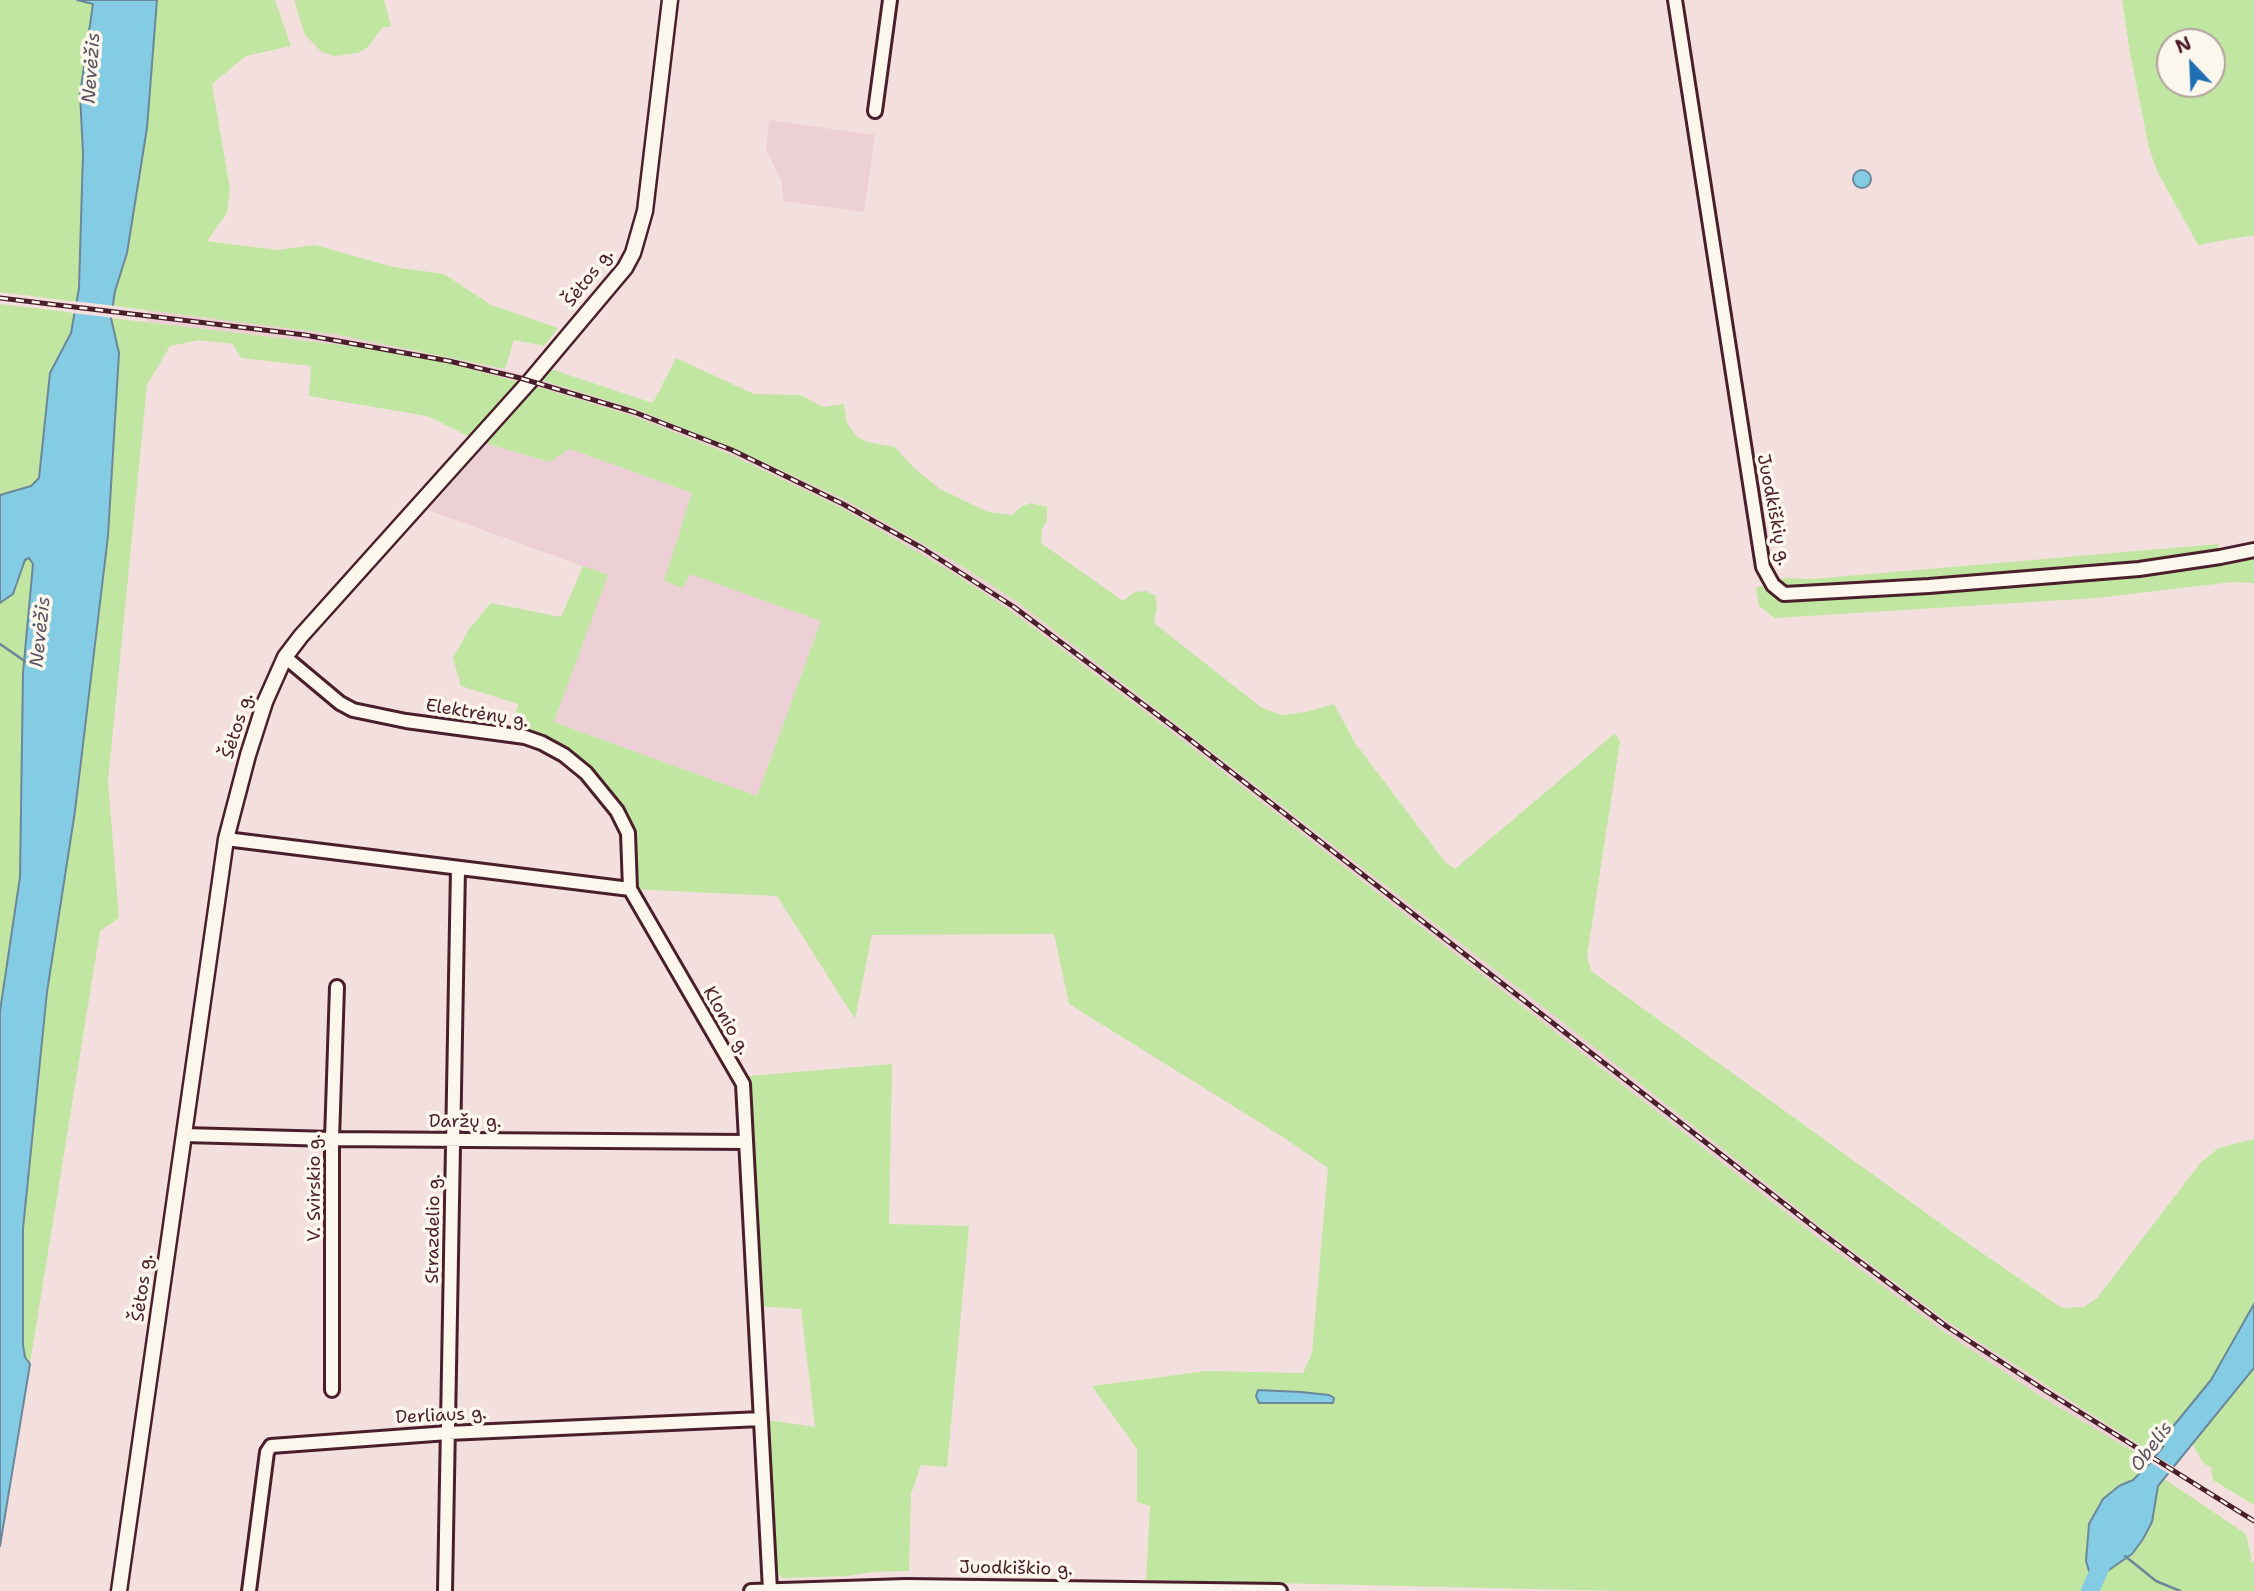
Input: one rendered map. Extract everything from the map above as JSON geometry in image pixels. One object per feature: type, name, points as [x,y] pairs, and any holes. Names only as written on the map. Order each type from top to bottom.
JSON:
[{"type":"main road","name":"Šėtos g.","points":[[119,1591],[226,839],[265,702],[285,657],[309,628],[530,381],[625,268],[636,244],[645,211],[670,0]]},
{"type":"street","points":[[875,111],[890,0]]},
{"type":"street","name":"Juodkiškių g.","points":[[1675,0],[1763,567],[1773,585],[1784,594],[1929,586],[2139,569],[2254,550]]},
{"type":"street","name":"Elektrėnų g.","points":[[285,657],[340,703],[353,710],[406,721],[525,737],[564,755],[586,773],[617,811],[628,833],[631,889]]},
{"type":"street","points":[[226,839],[631,889]]},
{"type":"street","name":"Strazdelio g.","points":[[445,1591],[458,869]]},
{"type":"street","name":"Klonio g.","points":[[631,889],[743,1084],[770,1590]]},
{"type":"street","name":"V. Svirskio g.","points":[[332,1390],[332,1139],[337,986]]},
{"type":"street","name":"Daržų g.","points":[[184,1135],[332,1139],[746,1142]]},
{"type":"street","name":"Derliaus g.","points":[[248,1591],[267,1452],[271,1446],[448,1433],[761,1419]]},
{"type":"street","name":"Juodkiškio g.","points":[[751,1591],[906,1586],[1280,1591]]},
{"type":"shaded area","points":[[769,120],[875,135],[864,212],[783,201],[782,182],[766,149]]},
{"type":"shaded area","points":[[148,310],[333,334],[525,374],[519,382],[447,363],[366,348],[146,322]]},
{"type":"shaded area","points":[[541,380],[635,409],[733,448],[845,500],[955,562],[1016,601],[1556,1017],[1826,1231],[1948,1322],[2140,1446],[2136,1453],[2045,1399],[1943,1331],[1822,1241],[1181,739],[1011,611],[950,571],[842,508],[727,453],[633,416],[535,386]]},
{"type":"shaded area","points":[[487,444],[548,462],[570,449],[692,493],[682,527],[690,573],[821,621],[757,796],[554,722],[607,575],[428,510]]},
{"type":"green space","points":[[0,0],[77,0],[93,4],[80,94],[83,153],[77,302],[0,292]]},
{"type":"green space","points":[[157,0],[275,0],[291,46],[246,56],[212,84],[230,189],[227,213],[207,241],[277,250],[315,245],[393,267],[444,274],[491,305],[558,328],[544,346],[514,340],[505,369],[333,334],[114,306],[115,291],[127,253],[147,128]]},
{"type":"green space","points":[[294,0],[384,0],[391,26],[382,28],[368,47],[358,53],[334,56],[322,52],[305,35]]},
{"type":"green space","points":[[2122,0],[2254,0],[2254,235],[2198,245],[2157,171],[2149,148]]},
{"type":"green space","points":[[0,304],[75,313],[71,333],[50,373],[40,478],[31,486],[0,495]]},
{"type":"green space","points":[[111,318],[366,348],[447,363],[519,382],[470,437],[427,416],[309,396],[311,366],[241,358],[233,344],[199,340],[170,346],[147,385],[108,781],[119,918],[100,931],[30,1364],[25,1357],[23,1345],[23,1229],[47,992],[75,811],[113,330]]},
{"type":"green space","points":[[676,358],[754,394],[801,395],[823,407],[844,404],[847,423],[856,436],[867,442],[895,447],[914,468],[940,489],[988,512],[1012,515],[1022,506],[1031,503],[1047,507],[1047,520],[1042,529],[1041,543],[1123,601],[1135,592],[1146,591],[1155,595],[1157,606],[1154,623],[1262,708],[1282,715],[1334,704],[1355,743],[1445,862],[1455,869],[1615,733],[1620,742],[1587,956],[1591,971],[2062,1308],[2084,1307],[2097,1298],[2201,1162],[2219,1148],[2254,1139],[2254,1304],[2211,1380],[2167,1435],[2163,1447],[2155,1455],[1948,1322],[1826,1231],[1556,1017],[1016,601],[955,562],[845,500],[733,448],[635,409],[541,380],[551,369],[653,403]]},
{"type":"green space","points":[[535,386],[633,416],[727,453],[842,508],[950,571],[1011,611],[1181,739],[1822,1241],[1943,1331],[2045,1399],[2151,1462],[2133,1480],[2119,1486],[2109,1570],[2132,1553],[2156,1504],[2158,1486],[2163,1478],[2246,1534],[2254,1562],[2254,1591],[1620,1591],[1146,1580],[1150,1506],[1137,1502],[1137,1449],[1092,1386],[1207,1371],[1303,1373],[1312,1353],[1328,1168],[1283,1137],[1069,1004],[1054,934],[872,935],[855,1019],[777,896],[630,889],[628,833],[564,755],[511,732],[518,704],[461,686],[453,658],[469,629],[491,603],[561,617],[583,566],[608,575],[554,722],[757,796],[821,621],[690,574],[683,588],[664,581],[692,493],[570,449],[549,462],[481,442],[526,392]],"holes":[[[1259,1390],[1329,1395],[1332,1403],[1259,1403],[1256,1396]]]},
{"type":"green space","points":[[2218,544],[2221,565],[2254,557],[2254,583],[2233,582],[2096,598],[1775,618],[1759,606],[1756,588],[1786,578],[1813,579]]},
{"type":"green space","points":[[29,558],[33,564],[23,673],[20,877],[0,1011],[0,603],[13,594],[25,560]]},
{"type":"green space","points":[[892,1064],[889,1224],[969,1226],[947,1467],[921,1465],[911,1494],[909,1571],[782,1578],[774,1568],[761,1419],[815,1427],[801,1309],[755,1306],[738,1077]]},
{"type":"green space","points":[[2254,1368],[2254,1505],[2213,1480],[2211,1467],[2203,1463],[2192,1444]]},
{"type":"water","name":"Nevėžis","points":[[77,0],[157,0],[147,128],[127,253],[115,291],[111,318],[119,353],[108,536],[75,811],[47,992],[23,1229],[23,1345],[25,1357],[30,1364],[0,1546],[0,1011],[20,877],[23,673],[33,564],[29,558],[25,560],[13,594],[0,603],[0,495],[31,486],[39,478],[50,373],[71,333],[79,288],[83,153],[80,94],[93,4]]},
{"type":"water","points":[[1862,170],[1868,173],[1871,179],[1868,185],[1862,188],[1856,185],[1853,179],[1856,173]]},
{"type":"water","points":[[2254,1304],[2254,1368],[2158,1486],[2152,1522],[2132,1554],[2096,1576],[2089,1571],[2086,1561],[2089,1524],[2103,1499],[2119,1486],[2133,1480],[2163,1447],[2166,1435],[2211,1380]]},
{"type":"water","points":[[1258,1390],[1301,1392],[1334,1398],[1333,1403],[1259,1403],[1256,1396]]},
{"type":"pier","points":[[73,301],[117,306],[115,318],[71,313]]},
{"type":"pier","points":[[2152,1454],[2176,1468],[2171,1475],[2148,1461]]},
{"type":"waterway","name":"Nevėžis","points":[[0,644],[26,662]]},
{"type":"waterway","name":"Obelis","points":[[2090,1591],[2106,1555]]},
{"type":"waterway","points":[[2125,1556],[2156,1581],[2180,1591]]},
{"type":"railway","points":[[0,298],[305,335],[449,361],[520,378],[634,412],[732,450],[843,504],[922,548],[1014,607],[1184,735],[1823,1234],[1946,1326],[2254,1521]]}]
